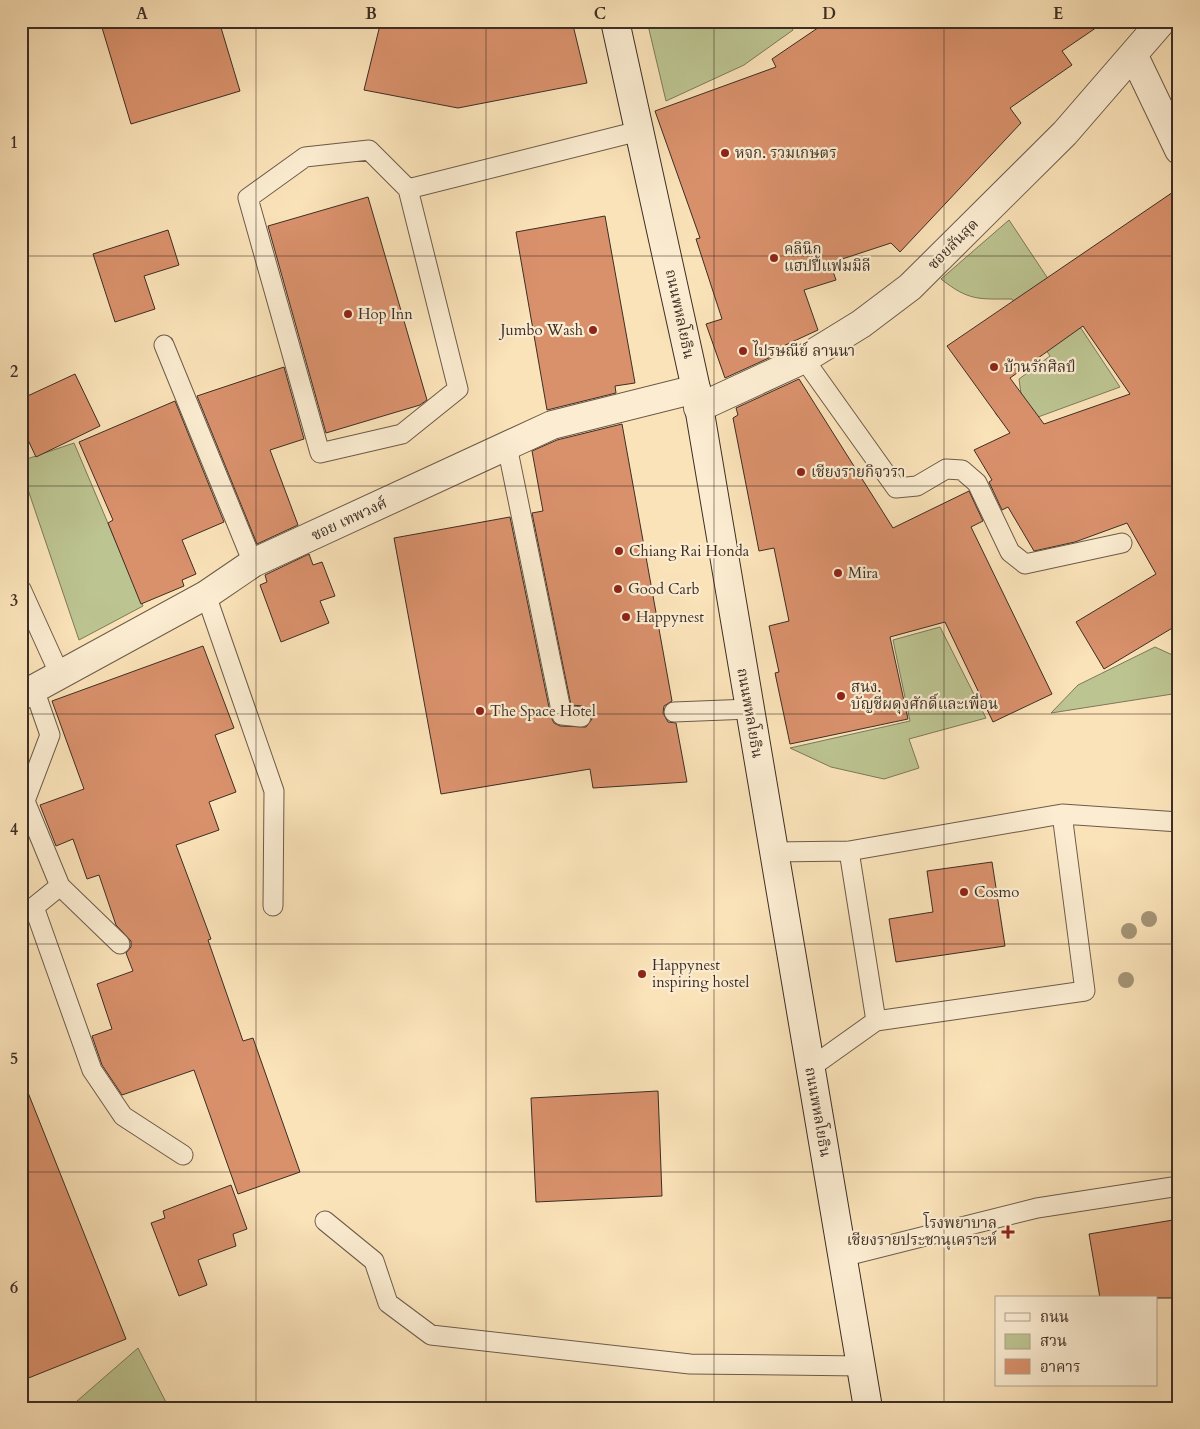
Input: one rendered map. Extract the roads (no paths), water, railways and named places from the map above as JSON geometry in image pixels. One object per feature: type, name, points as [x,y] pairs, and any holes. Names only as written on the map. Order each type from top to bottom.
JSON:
[{"type":"street","name":"ถนนพหลโยธิน","points":[[615,21],[697,399],[868,1408]]},
{"type":"street","name":"ซอยสันสุด","points":[[697,399],[804,359],[861,324],[910,287],[1066,133],[1134,56],[1162,21]]},
{"type":"street","points":[[1134,56],[1179,150]]},
{"type":"street","name":"ซอย เทพวงศ์","points":[[28,693],[206,595],[252,563],[552,425],[697,399]]},
{"type":"lane","points":[[408,189],[639,131]]},
{"type":"lane","points":[[369,150],[408,189],[458,389],[402,434],[320,453],[248,198],[305,157],[369,150]]},
{"type":"lane","points":[[164,344],[252,563]]},
{"type":"lane","points":[[804,359],[896,488],[917,486],[946,470],[962,470],[977,483],[1010,552],[1025,564],[1122,543]]},
{"type":"lane","points":[[507,446],[562,715],[580,717]]},
{"type":"lane","points":[[21,589],[60,675]]},
{"type":"lane","points":[[206,595],[274,790],[273,906]]},
{"type":"lane","points":[[28,693],[50,735],[25,801],[60,886],[120,944]]},
{"type":"lane","points":[[674,712],[750,709]]},
{"type":"lane","points":[[774,852],[849,851],[1062,814],[1179,822]]},
{"type":"lane","points":[[810,1068],[876,1021],[1085,991],[1062,814]]},
{"type":"lane","points":[[849,851],[876,1021]]},
{"type":"lane","points":[[60,886],[34,908],[92,1070],[123,1116],[183,1155]]},
{"type":"lane","points":[[842,1257],[1037,1208],[1179,1186]]},
{"type":"lane","points":[[326,1221],[374,1261],[388,1303],[431,1335],[690,1364],[860,1366]]},
{"type":"place","name":"หจก. รวมเกษตร","points":[[725,153]]},
{"type":"place","name":"คลินิก แฮปปี้แฟมมิลี","points":[[774,258]]},
{"type":"place","name":"Hop Inn","points":[[348,314]]},
{"type":"place","name":"Jumbo Wash","points":[[593,330]]},
{"type":"place","name":"ไปรษณีย์ ลานนา","points":[[743,351]]},
{"type":"place","name":"บ้านรักศิลป์","points":[[994,367]]},
{"type":"place","name":"เชียงรายกิจวรา","points":[[801,472]]},
{"type":"place","name":"Chiang Rai Honda","points":[[619,551]]},
{"type":"place","name":"Mira","points":[[838,573]]},
{"type":"place","name":"Good Carb","points":[[618,589]]},
{"type":"place","name":"Happynest","points":[[626,617]]},
{"type":"place","name":"สนง. บัญชีผดุงศักดิ์และเพื่อน","points":[[841,696]]},
{"type":"place","name":"The Space Hotel","points":[[480,711]]},
{"type":"place","name":"Cosmo","points":[[964,892]]},
{"type":"place","name":"Happynest inspiring hostel","points":[[642,974]]},
{"type":"place","name":"โรงพยาบาล เชียงรายประชานุเคราะห์","points":[[1008,1232]]}]
